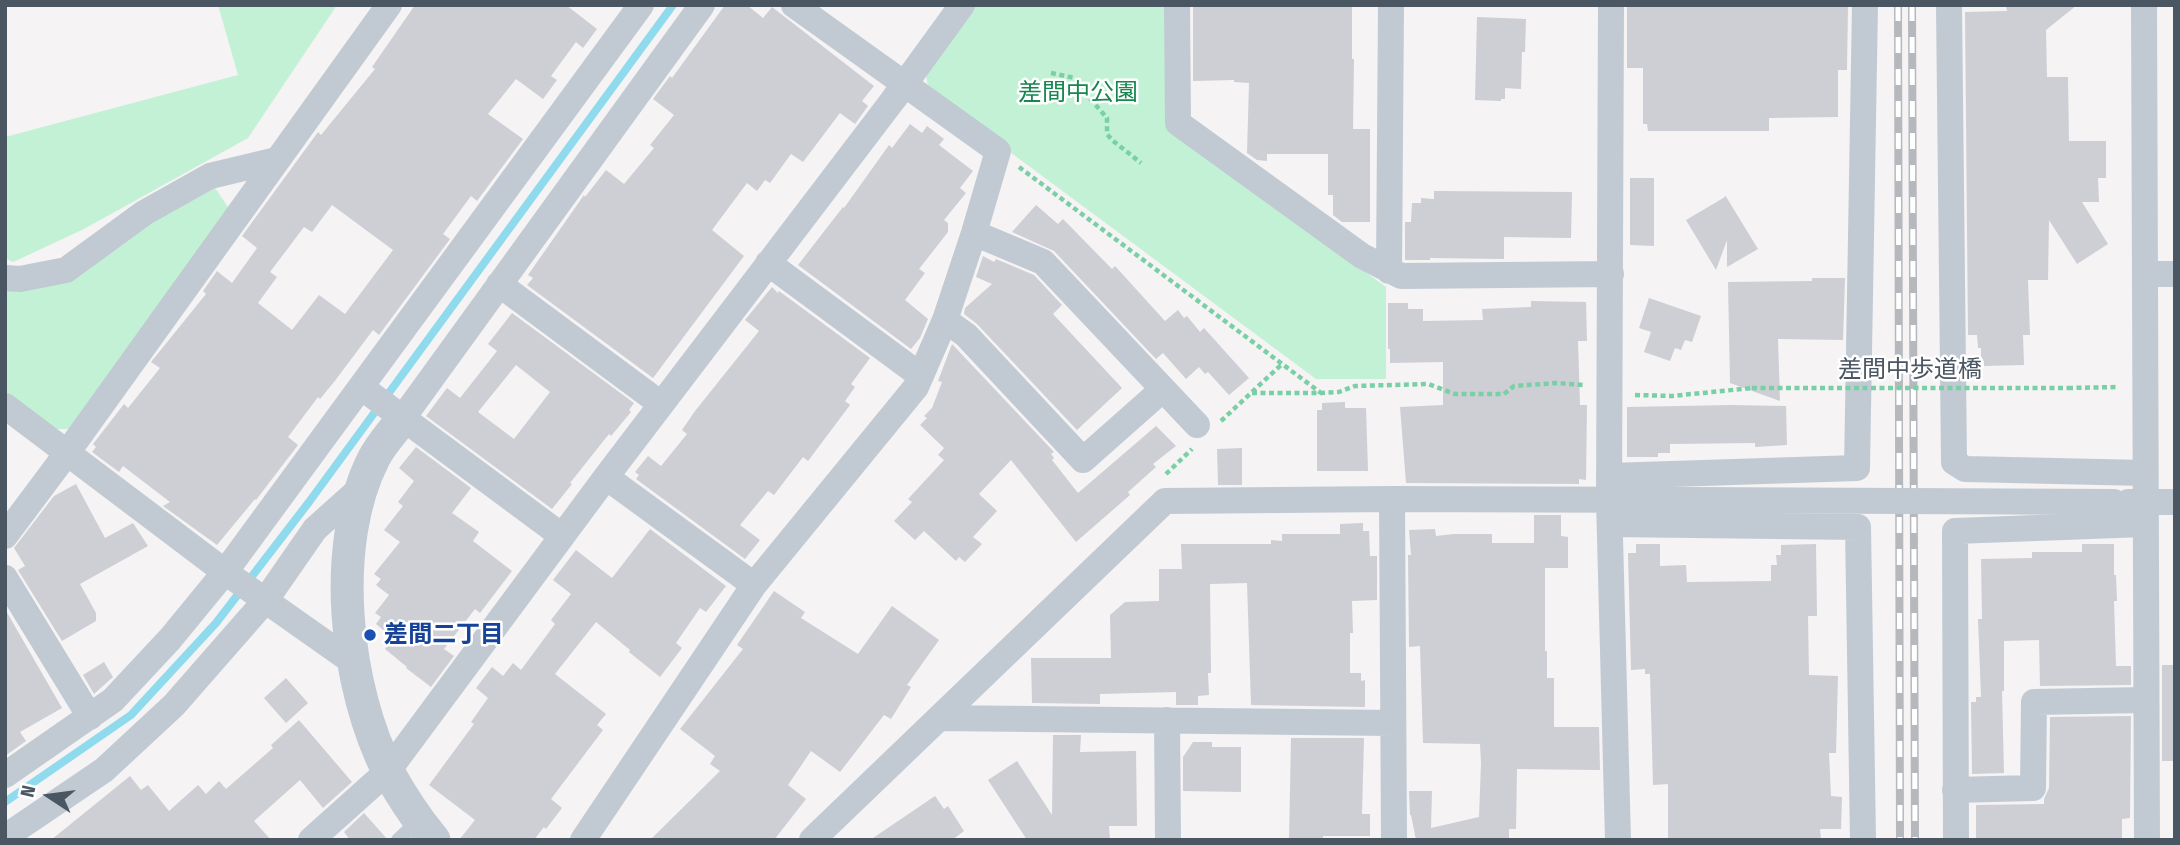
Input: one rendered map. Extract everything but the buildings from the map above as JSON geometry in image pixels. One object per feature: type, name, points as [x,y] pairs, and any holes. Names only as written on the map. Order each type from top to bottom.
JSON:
[{"type":"street","points":[[5,536],[388,5]]},
{"type":"street","points":[[5,775],[113,700],[170,639],[225,572],[641,5]]},
{"type":"street","points":[[417,833],[369,722],[354,663],[347,615],[347,570],[354,517],[363,486],[375,457],[702,5]]},
{"type":"street","points":[[583,840],[754,585],[916,387],[945,320],[998,151],[793,5]]},
{"type":"street","points":[[310,840],[388,771],[962,5]]},
{"type":"street","points":[[1177,5],[1178,123],[1362,256],[1401,276],[1611,274]]},
{"type":"street","points":[[1389,271],[1391,5]]},
{"type":"street","points":[[1611,5],[1610,500],[1618,840]]},
{"type":"street","points":[[1610,500],[1857,468],[1865,5]]},
{"type":"street","points":[[1949,5],[1954,462],[1965,469],[2145,473]]},
{"type":"street","points":[[2144,5],[2147,840]]},
{"type":"street","points":[[5,278],[20,279],[66,270],[144,213],[210,176],[277,160]]},
{"type":"street","points":[[974,233],[1043,262],[1198,425]]},
{"type":"street","points":[[768,263],[921,376]]},
{"type":"street","points":[[2145,274],[2175,274]]},
{"type":"street","points":[[499,284],[661,404]]},
{"type":"street","points":[[945,320],[966,334],[1083,460],[1162,390]]},
{"type":"street","points":[[361,387],[562,536]]},
{"type":"street","points":[[5,406],[225,572],[354,663]]},
{"type":"street","points":[[606,477],[754,585]]},
{"type":"street","points":[[5,837],[35,831],[174,705],[265,601],[315,529],[363,486]]},
{"type":"street","points":[[1392,499],[1394,840]]},
{"type":"street","points":[[812,840],[1166,501],[1392,499],[2114,502],[2145,514]]},
{"type":"street","points":[[1610,500],[1858,527],[1863,840]]},
{"type":"street","points":[[1956,840],[1955,531],[2145,514],[2175,502]]},
{"type":"street","points":[[5,578],[90,717]]},
{"type":"street","points":[[1955,790],[2033,788],[2034,702],[2146,699]]},
{"type":"street","points":[[939,718],[1393,723]]},
{"type":"street","points":[[1167,720],[1168,840]]},
{"type":"path","points":[[1051,74],[1075,78],[1083,85],[1085,93],[1107,118],[1107,134],[1141,163]]},
{"type":"path","points":[[1012,162],[1321,393]]},
{"type":"path","points":[[1251,393],[1321,393],[1339,392],[1355,386],[1429,384],[1455,394],[1504,394],[1514,386],[1557,383],[1588,385]]},
{"type":"path","name":"差間中歩道橋","points":[[1624,393],[1672,396],[1752,388],[2122,387]]},
{"type":"green space","points":[[218,5],[337,5],[248,138],[84,229],[13,262],[5,258],[5,137],[238,75]]},
{"type":"green space","name":"差間中公園","points":[[972,5],[1167,5],[1168,129],[1386,287],[1386,379],[1316,379],[929,92],[925,70]]},
{"type":"green space","points":[[213,185],[230,210],[72,429],[44,429],[5,400],[5,290],[146,223]]},
{"type":"waterway","points":[[5,802],[131,715],[216,623],[309,502],[673,5]]},
{"type":"railway","points":[[1898,5],[1900,840]]},
{"type":"railway","points":[[1912,5],[1915,840]]},
{"type":"place","name":"差間二丁目","points":[[370,635]]}]
